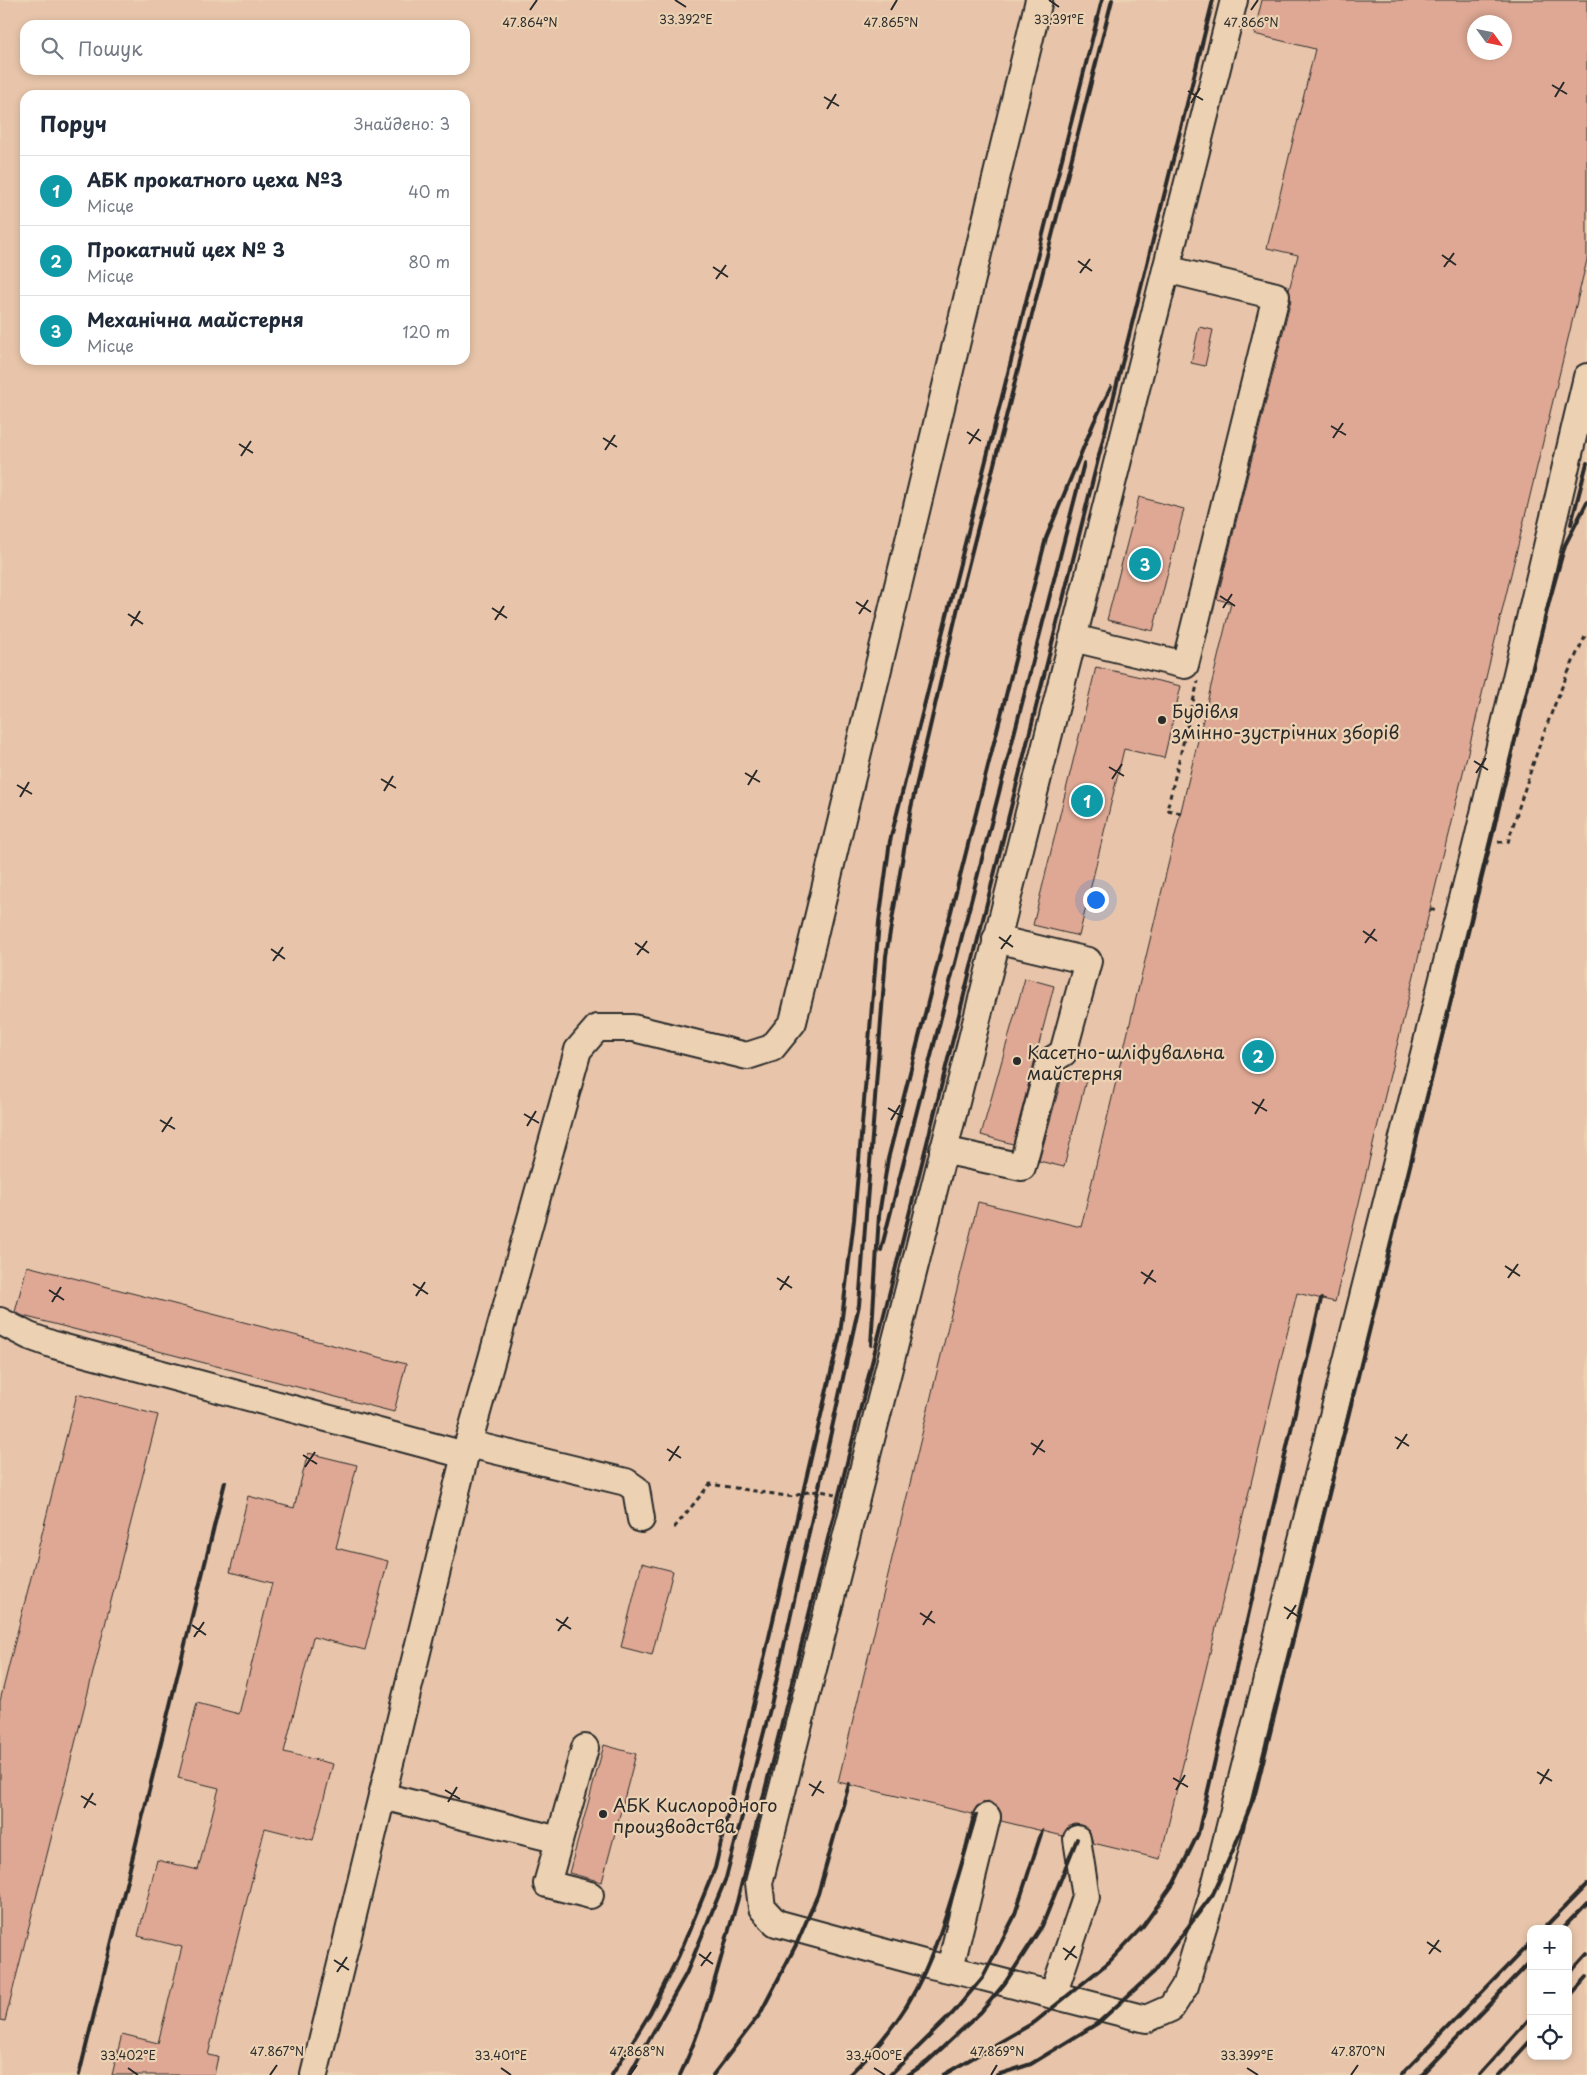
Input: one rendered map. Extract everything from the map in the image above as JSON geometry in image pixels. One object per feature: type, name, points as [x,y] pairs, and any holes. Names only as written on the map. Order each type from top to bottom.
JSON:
[{"type":"lane","points":[[314,2075],[467,1450],[578,1050],[597,1028],[633,1028],[747,1056],[772,1048],[793,1022],[1039,0]]},
{"type":"lane","points":[[1234,0],[759,1883],[762,1908],[776,1923],[907,1959],[950,1968],[1146,2020],[1171,2008],[1185,1986],[1213,1894],[1478,839],[1587,377]]},
{"type":"lane","points":[[1072,638],[1185,665],[1276,296],[1166,269]]},
{"type":"lane","points":[[943,1150],[1022,1167],[1050,1062],[1063,1053],[1086,969],[1088,960],[996,938]]},
{"type":"lane","points":[[0,1321],[29,1336],[54,1345],[467,1450],[626,1482],[636,1489],[640,1519]]},
{"type":"lane","points":[[584,1748],[547,1884],[590,1895]]},
{"type":"lane","points":[[382,1796],[559,1840]]},
{"type":"lane","points":[[950,1968],[987,1818]]},
{"type":"lane","points":[[1053,1995],[1086,1897],[1077,1839]]},
{"type":"path","points":[[1478,839],[1508,842],[1524,788],[1566,676],[1587,633]]},
{"type":"path","points":[[1181,813],[1167,810],[1201,669],[1185,665]]},
{"type":"path","points":[[1430,910],[1446,910]]},
{"type":"path","points":[[674,1528],[710,1484],[793,1497],[803,1492],[818,1490],[855,1499]]},
{"type":"shaded area","points":[[0,0],[1587,0],[1587,2075],[0,2075]]},
{"type":"building","points":[[1262,0],[1587,0],[1587,260],[1335,1302],[1297,1293],[1160,1859],[1093,1843],[1089,1830],[1082,1825],[1075,1824],[1068,1827],[1063,1836],[1001,1821],[1001,1813],[998,1807],[990,1802],[977,1806],[972,1814],[838,1782],[978,1202],[1081,1227],[1231,603],[1217,599],[1291,300],[1289,290],[1298,255],[1267,248],[1315,49],[1254,34]]},
{"type":"building","points":[[1199,327],[1213,330],[1205,366],[1191,363]]},
{"type":"building","points":[[1139,497],[1184,509],[1153,631],[1107,620]]},
{"type":"building","points":[[1096,667],[1181,686],[1164,758],[1124,749],[1079,936],[1033,925]]},
{"type":"building","name":"Касетно-шліфувальна майстерня","points":[[1025,978],[1054,986],[1013,1144],[981,1135]]},
{"type":"building","points":[[1064,1070],[1087,1076],[1064,1167],[1039,1161]]},
{"type":"building","points":[[27,1266],[406,1364],[394,1412],[23,1316],[15,1312]]},
{"type":"building","points":[[77,1394],[158,1415],[5,2021],[0,2020],[0,1701]]},
{"type":"building","points":[[308,1453],[357,1465],[336,1548],[388,1561],[365,1650],[313,1637],[284,1752],[333,1764],[313,1840],[265,1828],[208,2055],[218,2057],[214,2075],[112,2075],[122,2034],[158,2043],[182,1947],[138,1936],[157,1860],[198,1870],[219,1788],[178,1778],[197,1703],[239,1714],[272,1583],[230,1572],[248,1496],[294,1508]]},
{"type":"building","points":[[642,1563],[673,1571],[652,1655],[621,1647]]},
{"type":"building","name":"АБК Кислородного производства","points":[[604,1745],[636,1754],[602,1882],[569,1873]]},
{"type":"railway","points":[[612,2075],[650,2013],[679,1955],[715,1868],[840,1334],[854,1220],[879,922],[890,841],[1102,0]]},
{"type":"railway","points":[[629,2075],[686,1974],[726,1878],[771,1705],[859,1305],[886,956],[911,808],[962,590],[1112,0]]},
{"type":"railway","points":[[680,2075],[705,2012],[737,1902],[1213,0]]},
{"type":"railway","points":[[871,1345],[879,1215],[888,1159],[1046,538],[1094,422],[1111,387]]},
{"type":"railway","points":[[881,1250],[1084,463]]},
{"type":"railway","points":[[1571,524],[1587,463]]},
{"type":"railway","points":[[997,2075],[1031,2064],[1098,2023],[1154,1972],[1213,1894],[1234,1848],[1255,1794],[1549,602],[1565,545],[1587,502]]},
{"type":"railway","points":[[943,2075],[1035,2022],[1109,1962],[1143,1926],[1174,1883],[1198,1834],[1321,1299]]},
{"type":"railway","points":[[79,2075],[225,1482]]},
{"type":"railway","points":[[713,2075],[760,2014],[797,1943],[818,1894],[849,1784]]},
{"type":"railway","points":[[849,2075],[873,2050],[901,2015],[919,1983],[939,1937],[976,1815]]},
{"type":"railway","points":[[890,2075],[953,2013],[983,1977],[1014,1917],[1042,1831]]},
{"type":"railway","points":[[908,2075],[927,2062],[981,2012],[1005,1983],[1042,1926],[1077,1839]]},
{"type":"railway","points":[[1547,1925],[1587,1884]]},
{"type":"railway","points":[[1566,1925],[1587,1903]]},
{"type":"railway","points":[[1401,2075],[1527,1946]]},
{"type":"railway","points":[[1572,1971],[1587,1954]]},
{"type":"railway","points":[[1421,2075],[1527,1965]]},
{"type":"railway","points":[[1572,1994],[1587,1977]]},
{"type":"railway","points":[[1479,2075],[1527,2021]]},
{"type":"railway","points":[[1499,2075],[1527,2044]]},
{"type":"place","name":"Механічна майстерня","points":[[1145,564]]},
{"type":"place","name":"Будівля змінно-зустрічних зборів","points":[[1162,720]]},
{"type":"place","name":"АБК прокатного цеха №3","points":[[1087,801]]},
{"type":"place","name":"Прокатний цех № 3","points":[[1258,1056]]},
{"type":"place","name":"Касетно-шліфувальна майстерня","points":[[1017,1061]]},
{"type":"place","name":"АБК Кислородного производства","points":[[603,1814]]}]
